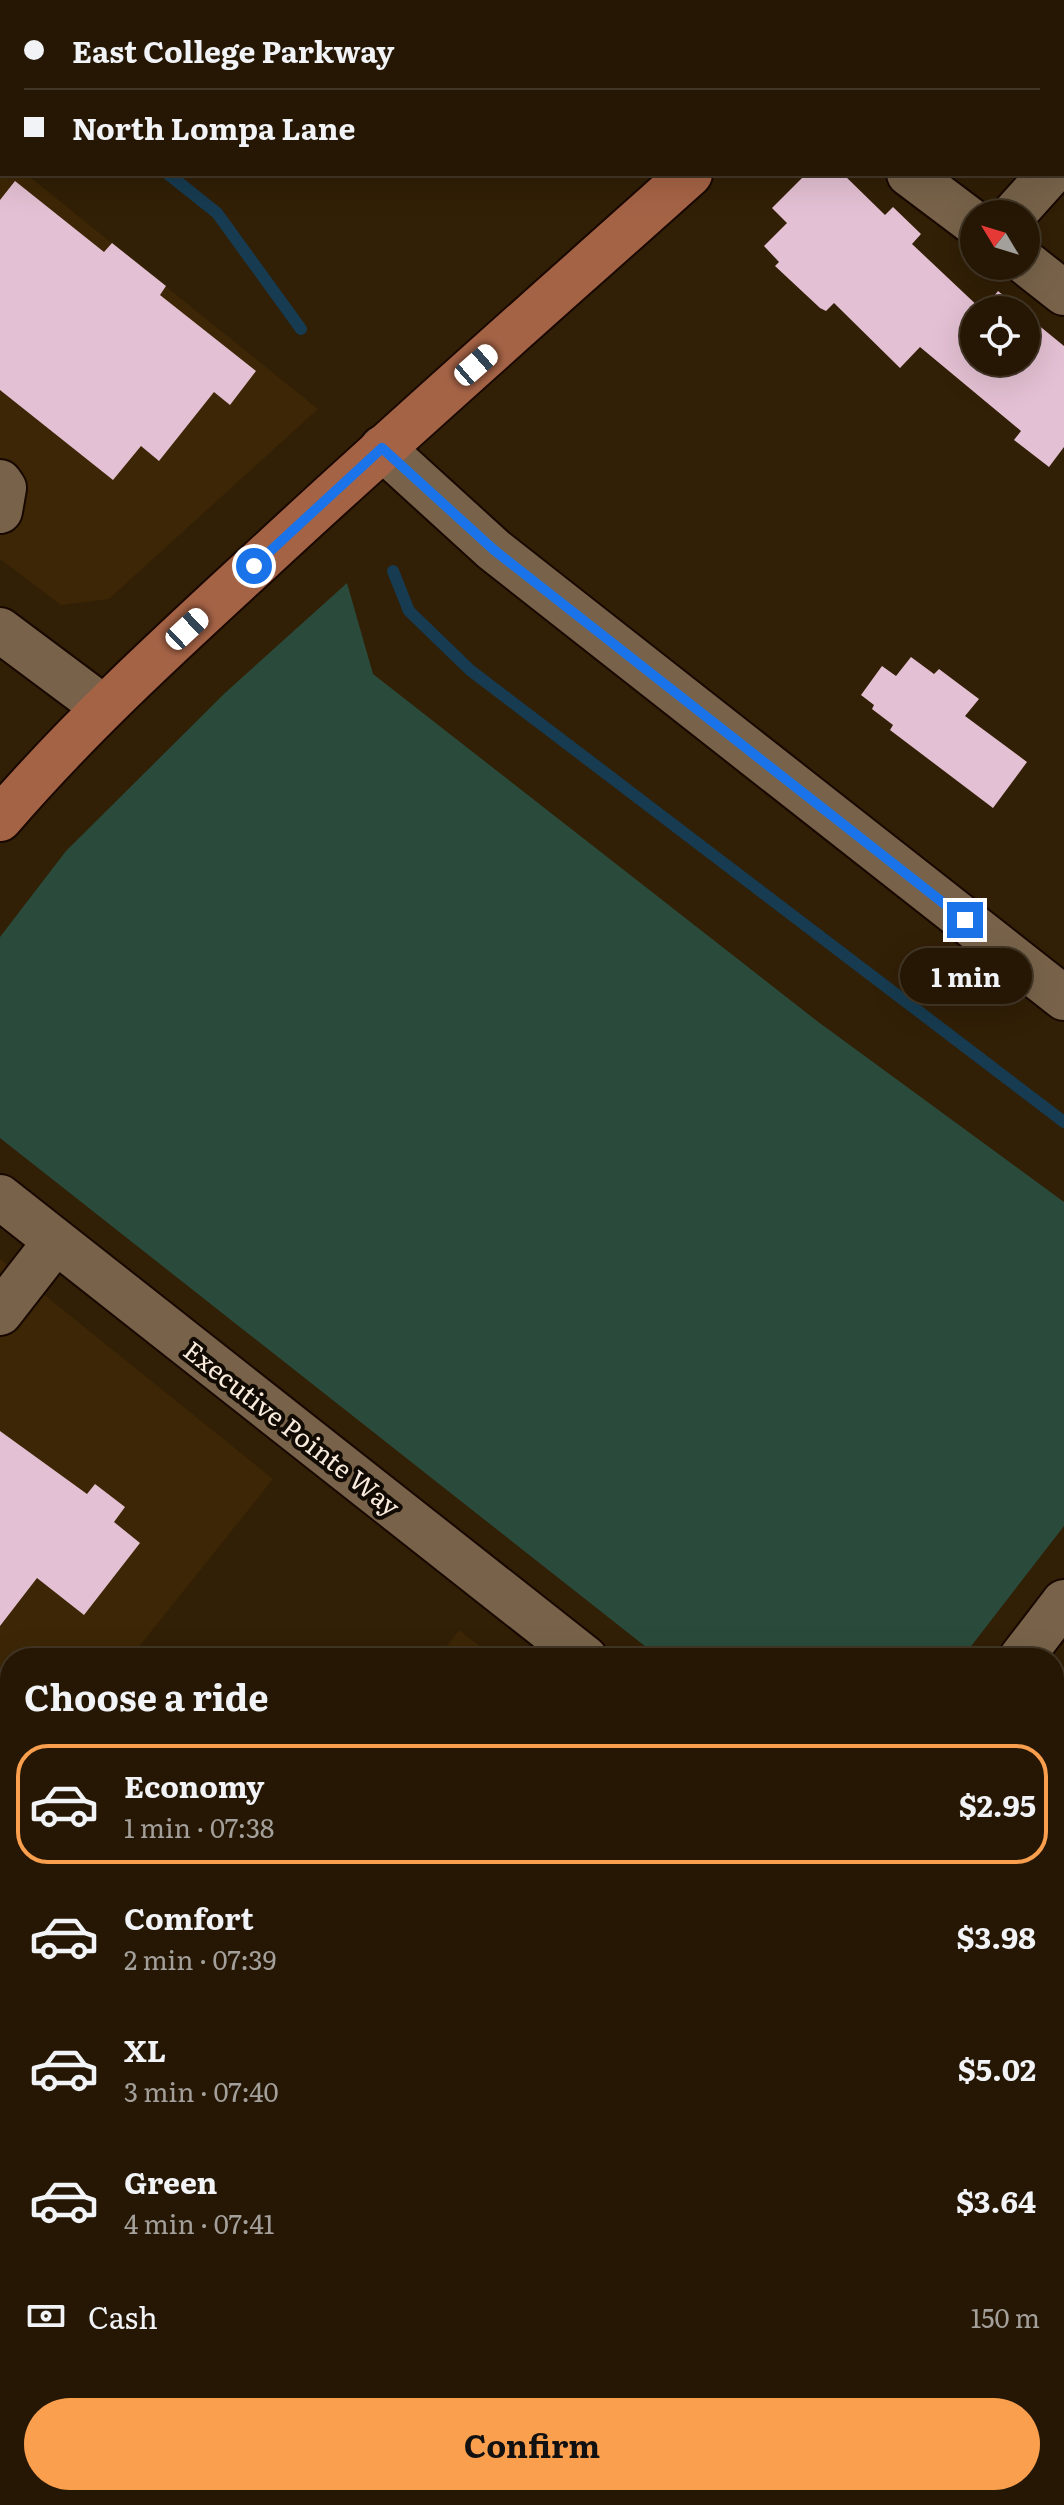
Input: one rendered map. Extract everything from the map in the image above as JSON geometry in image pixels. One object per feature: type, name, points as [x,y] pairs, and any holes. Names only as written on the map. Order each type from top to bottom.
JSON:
[{"type":"main road","points":[[0,819],[103,707],[382,448],[688,176]]},
{"type":"street","points":[[912,176],[960,212]]},
{"type":"street","points":[[1027,200],[1048,176]]},
{"type":"street","points":[[1040,274],[1064,293]]},
{"type":"street","points":[[382,448],[494,550],[1064,998]]},
{"type":"street","points":[[0,482],[4,488],[0,511]]},
{"type":"street","points":[[0,630],[103,707]]},
{"type":"street","name":"Executive Pointe Way","points":[[0,1197],[572,1648]]},
{"type":"street","points":[[0,1313],[56,1241]]},
{"type":"street","points":[[1029,1648],[1064,1602]]},
{"type":"shaded area","points":[[0,176],[28,176],[318,409],[109,599],[61,605],[0,559]]},
{"type":"shaded area","points":[[0,1259],[273,1479],[138,1648],[0,1648]]},
{"type":"shaded area","points":[[459,1630],[482,1648],[446,1648]]},
{"type":"green space","points":[[347,583],[373,674],[817,1021],[1064,1202],[1064,1526],[970,1648],[647,1648],[0,1138],[0,937],[66,851],[225,693]]},
{"type":"building","points":[[804,176],[845,176],[885,215],[893,207],[921,234],[912,244],[967,296],[960,296],[960,376],[1040,376],[1040,326],[1064,346],[1064,447],[1049,467],[1014,440],[1021,431],[920,347],[900,368],[834,303],[826,311],[820,308],[775,266],[779,262],[764,246],[787,223],[772,208]]},
{"type":"building","points":[[15,181],[104,252],[112,243],[166,286],[160,295],[256,371],[230,405],[214,392],[159,461],[141,446],[113,480],[0,390],[0,200]]},
{"type":"building","points":[[911,657],[934,674],[939,669],[979,699],[965,716],[1027,762],[993,808],[890,730],[893,725],[872,709],[874,705],[861,695],[882,666],[896,676]]},
{"type":"building","points":[[0,1431],[87,1494],[95,1484],[125,1507],[114,1522],[140,1543],[84,1615],[37,1578],[0,1626]]},
{"type":"waterway","points":[[171,176],[217,213],[301,329]]},
{"type":"waterway","points":[[393,571],[409,611],[470,670],[1064,1122]]},
{"type":"route","points":[[254,566],[382,448],[494,550],[965,920]]}]
